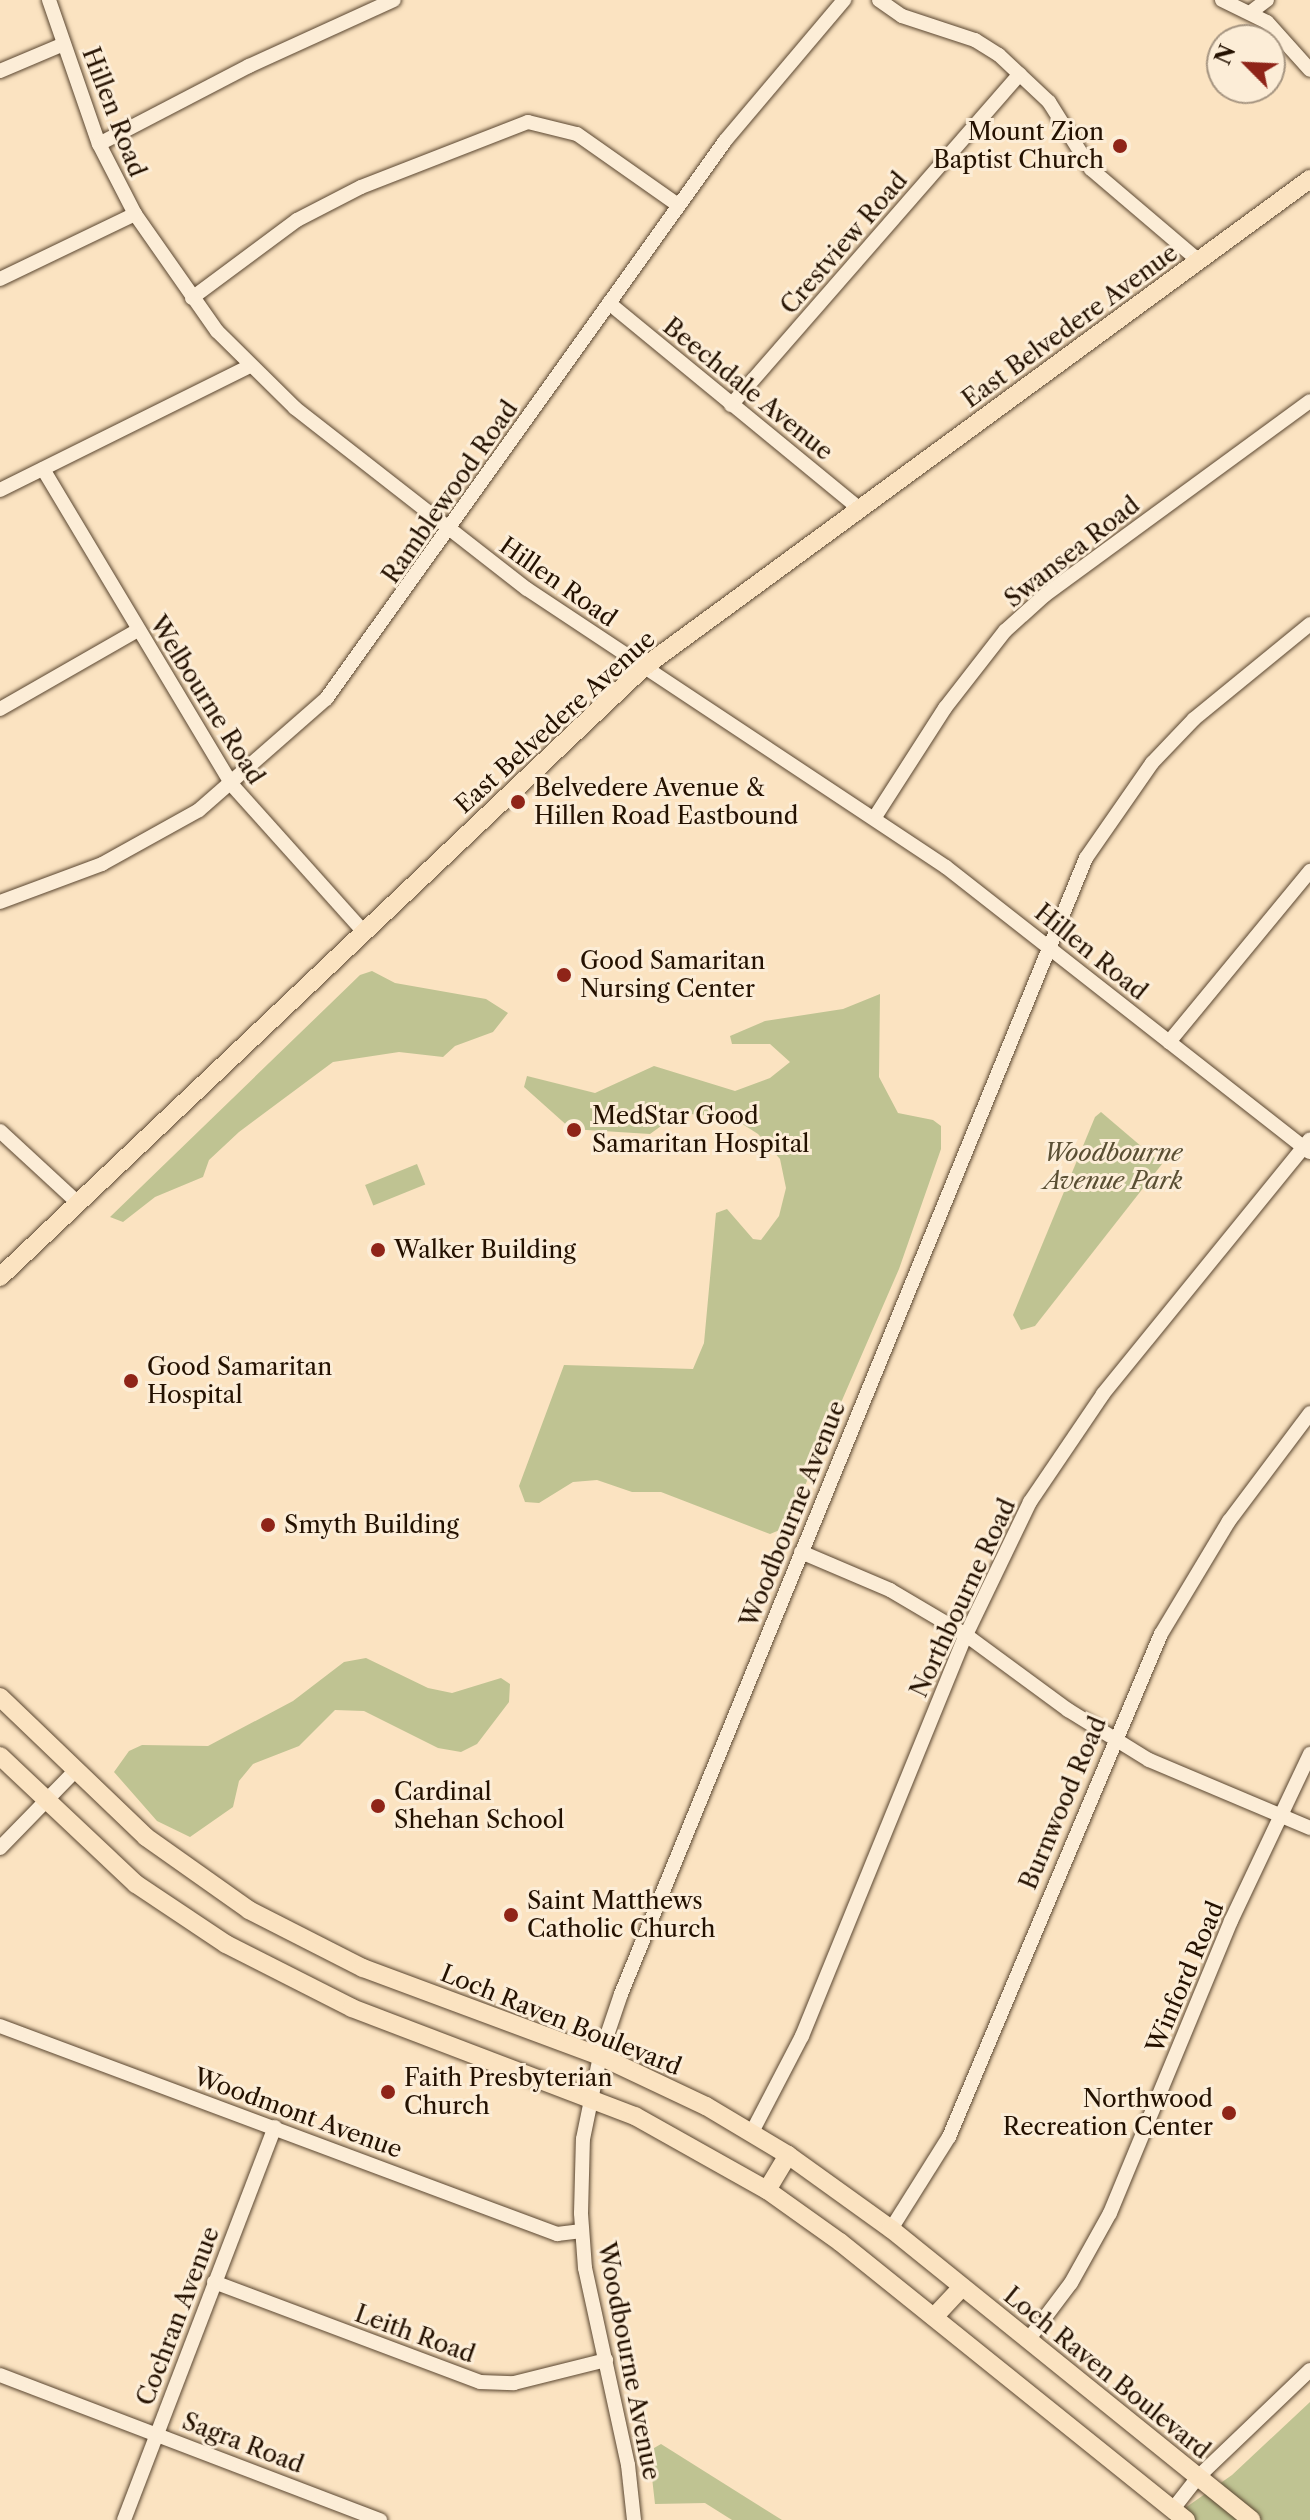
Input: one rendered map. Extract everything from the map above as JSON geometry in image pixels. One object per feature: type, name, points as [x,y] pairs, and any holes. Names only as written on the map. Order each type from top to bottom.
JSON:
[{"type":"main road","name":"East Belvedere Avenue","points":[[0,1277],[644,667],[1310,179]]},
{"type":"main road","name":"Loch Raven Boulevard","points":[[0,1697],[75,1771],[167,1854],[283,1930],[363,1968],[600,2056],[752,2132],[788,2155],[891,2229],[1251,2520]]},
{"type":"main road","points":[[0,1756],[136,1884],[261,1964],[352,2008],[592,2097],[767,2190],[934,2317],[1179,2515]]},
{"type":"main road","points":[[767,2190],[788,2155]]},
{"type":"main road","points":[[934,2317],[962,2287]]},
{"type":"street","name":"Hillen Road","points":[[49,0],[99,144],[135,214],[192,298],[250,366],[349,454],[449,532],[644,667],[875,817],[1050,945],[1169,1042],[1308,1146]]},
{"type":"street","points":[[99,144],[249,66],[394,0]]},
{"type":"street","name":"Ramblewood Road","points":[[0,902],[128,851],[232,785],[326,699],[449,532],[678,205],[752,105],[844,0]]},
{"type":"street","points":[[879,0],[902,16],[986,45],[1055,110],[1091,169],[1199,261]]},
{"type":"street","points":[[1222,0],[1267,22],[1310,70]]},
{"type":"street","points":[[1251,12],[1267,0]]},
{"type":"street","points":[[0,71],[64,44]]},
{"type":"street","name":"Crestview Road","points":[[731,405],[1020,74]]},
{"type":"street","points":[[192,298],[297,220],[513,125],[541,121],[577,134],[678,205]]},
{"type":"street","points":[[0,279],[135,214]]},
{"type":"street","name":"Beechdale Avenue","points":[[609,303],[860,509]]},
{"type":"street","points":[[0,490],[250,366]]},
{"type":"street","name":"Swansea Road","points":[[875,817],[945,708],[1005,631],[1045,595],[1310,401]]},
{"type":"street","name":"Welbourne Road","points":[[43,469],[232,785],[364,932]]},
{"type":"street","name":"Woodbourne Avenue","points":[[634,2520],[606,2360],[585,2268],[582,2151],[600,2056],[640,1943],[1050,945],[1100,832],[1152,763],[1194,719],[1310,624]]},
{"type":"street","points":[[0,709],[138,630]]},
{"type":"street","points":[[1169,1042],[1310,871]]},
{"type":"street","points":[[0,1131],[78,1203]]},
{"type":"street","name":"Northbourne Road","points":[[752,2132],[802,2036],[966,1635],[1004,1551],[1071,1436],[1308,1146]]},
{"type":"street","name":"Burnwood Road","points":[[891,2229],[949,2137],[1113,1739],[1198,1568],[1310,1413]]},
{"type":"street","points":[[801,1552],[890,1590],[966,1635],[1113,1739],[1175,1772],[1310,1828]]},
{"type":"street","name":"Winford Road","points":[[1028,2340],[1071,2283],[1104,2226],[1231,1921],[1310,1754]]},
{"type":"street","points":[[0,1848],[75,1771]]},
{"type":"street","name":"Woodmont Avenue","points":[[0,2026],[557,2234],[582,2231]]},
{"type":"street","name":"Cochran Avenue","points":[[124,2520],[275,2127]]},
{"type":"street","name":"Leith Road","points":[[214,2282],[480,2382],[514,2383],[606,2360]]},
{"type":"street","points":[[1179,2515],[1198,2477],[1310,2370]]},
{"type":"street","name":"Sagra Road","points":[[0,2375],[380,2520]]},
{"type":"green space","points":[[372,971],[395,983],[486,999],[508,1013],[493,1032],[455,1046],[443,1057],[399,1052],[333,1062],[239,1132],[209,1160],[203,1177],[155,1197],[123,1222],[110,1217],[360,975]]},
{"type":"green space","points":[[880,994],[879,1077],[898,1113],[933,1120],[941,1126],[941,1149],[899,1269],[787,1527],[770,1534],[661,1492],[632,1492],[597,1480],[573,1482],[539,1503],[525,1502],[519,1486],[564,1365],[693,1369],[704,1343],[716,1213],[727,1209],[753,1239],[761,1240],[779,1216],[786,1188],[780,1159],[758,1134],[733,1118],[679,1113],[650,1134],[571,1129],[524,1087],[527,1076],[595,1093],[654,1066],[735,1091],[770,1078],[790,1062],[770,1044],[732,1044],[730,1036],[765,1021],[843,1009]]},
{"type":"green space","name":"Woodbourne Avenue Park","points":[[1101,1112],[1162,1164],[1035,1326],[1021,1330],[1013,1315],[1095,1117]]},
{"type":"green space","points":[[417,1164],[425,1184],[373,1205],[365,1185]]},
{"type":"green space","points":[[366,1658],[428,1688],[452,1693],[501,1678],[510,1684],[509,1702],[477,1744],[461,1752],[438,1748],[364,1711],[335,1710],[299,1746],[253,1764],[239,1781],[233,1807],[190,1837],[157,1821],[114,1772],[129,1751],[142,1745],[208,1746],[293,1701],[344,1662]]},
{"type":"green space","points":[[1310,2402],[1310,2520],[1168,2520],[1232,2475]]},
{"type":"green space","points":[[661,2444],[782,2520],[732,2520],[705,2503],[655,2504],[649,2451]]},
{"type":"place","name":"Mount Zion Baptist Church","points":[[1120,146]]},
{"type":"place","name":"Belvedere Avenue & Hillen Road Eastbound","points":[[518,802]]},
{"type":"place","name":"Good Samaritan Nursing Center","points":[[564,975]]},
{"type":"place","name":"MedStar Good Samaritan Hospital","points":[[574,1130]]},
{"type":"place","name":"Walker Building","points":[[378,1250]]},
{"type":"place","name":"Good Samaritan Hospital","points":[[131,1381]]},
{"type":"place","name":"Smyth Building","points":[[268,1525]]},
{"type":"place","name":"Cardinal Shehan School","points":[[378,1806]]},
{"type":"place","name":"Saint Matthews Catholic Church","points":[[511,1915]]},
{"type":"place","name":"Faith Presbyterian Church","points":[[388,2092]]},
{"type":"place","name":"Northwood Recreation Center","points":[[1229,2113]]}]
